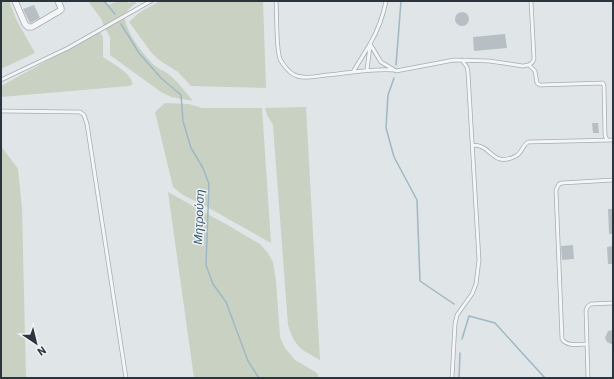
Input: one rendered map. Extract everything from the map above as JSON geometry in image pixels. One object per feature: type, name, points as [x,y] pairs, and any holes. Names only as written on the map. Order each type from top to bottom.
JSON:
[{"type":"street","points":[[15,1],[25,24],[28,27],[32,27],[61,10],[58,1]]},
{"type":"lane","points":[[1,80],[68,48],[151,1]]},
{"type":"lane","points":[[276,1],[279,54],[284,65],[292,74],[298,77],[313,77],[383,69],[396,71],[454,60],[489,61],[523,66],[529,65],[533,63],[534,59],[531,1]]},
{"type":"lane","points":[[353,72],[378,30],[384,13],[386,1]]},
{"type":"lane","points":[[367,70],[370,44]]},
{"type":"lane","points":[[370,44],[381,62],[396,71]]},
{"type":"lane","points":[[452,378],[457,315],[472,294],[476,284],[479,260],[468,68],[462,60]]},
{"type":"lane","points":[[529,65],[535,71],[536,80],[540,85],[603,83],[605,135],[607,140]]},
{"type":"lane","points":[[1,111],[80,112],[84,115],[87,124],[126,378]]},
{"type":"lane","points":[[473,145],[483,146],[496,159],[501,160],[520,154],[525,144],[528,142],[613,140]]},
{"type":"lane","points":[[587,344],[569,344],[564,342],[562,339],[556,190],[559,184],[562,183],[613,180]]},
{"type":"lane","points":[[588,378],[587,308],[591,304],[613,303]]},
{"type":"green space","points":[[1,1],[9,1],[17,21],[35,53],[1,69]]},
{"type":"green space","points":[[88,1],[106,1],[108,5],[118,2],[129,3],[135,1],[136,3],[124,15],[125,22],[131,35],[149,60],[175,80],[193,101],[171,97],[161,92],[110,55],[110,37],[102,20]]},
{"type":"green space","points":[[160,1],[263,1],[266,88],[191,86],[178,72],[159,60],[151,52],[129,22],[140,12]]},
{"type":"green space","points":[[100,32],[103,37],[103,57],[128,75],[133,84],[129,86],[1,97],[1,86]]},
{"type":"green space","points":[[165,103],[189,104],[202,108],[262,108],[271,243],[183,195],[173,187],[155,112]]},
{"type":"green space","points":[[306,107],[320,360],[299,347],[293,338],[288,325],[273,125],[265,108]]},
{"type":"green space","points":[[1,146],[18,169],[22,208],[26,378],[1,378]]},
{"type":"green space","points":[[168,192],[260,244],[268,253],[273,262],[276,281],[280,337],[285,348],[295,360],[317,373],[319,378],[194,378]]},
{"type":"building","points":[[34,5],[40,18],[30,23],[23,9]]},
{"type":"building","points":[[462,12],[467,14],[469,19],[467,24],[462,26],[457,24],[455,19],[457,14]]},
{"type":"building","points":[[505,34],[507,48],[474,51],[473,37]]},
{"type":"building","points":[[592,123],[598,123],[599,133],[593,133]]},
{"type":"building","points":[[608,209],[613,209],[613,234],[609,234]]},
{"type":"building","points":[[573,245],[574,259],[562,260],[561,246]]},
{"type":"building","points":[[613,246],[613,264],[608,264],[607,247]]},
{"type":"building","points":[[613,330],[613,345],[607,342],[605,338],[608,331]]},
{"type":"waterway","name":"Μητρούση","points":[[104,1],[115,14]]},
{"type":"waterway","points":[[396,65],[401,1]]},
{"type":"waterway","name":"Μητρούση","points":[[121,24],[139,53],[161,78],[181,95],[183,121],[191,148],[203,168],[209,184],[206,265],[213,284],[226,302],[248,361],[259,378]]},
{"type":"waterway","points":[[394,78],[388,95],[386,128],[394,157],[417,200],[420,281],[454,304]]},
{"type":"waterway","points":[[462,339],[469,316],[495,323],[545,378]]},
{"type":"waterway","points":[[459,378],[460,353]]}]
